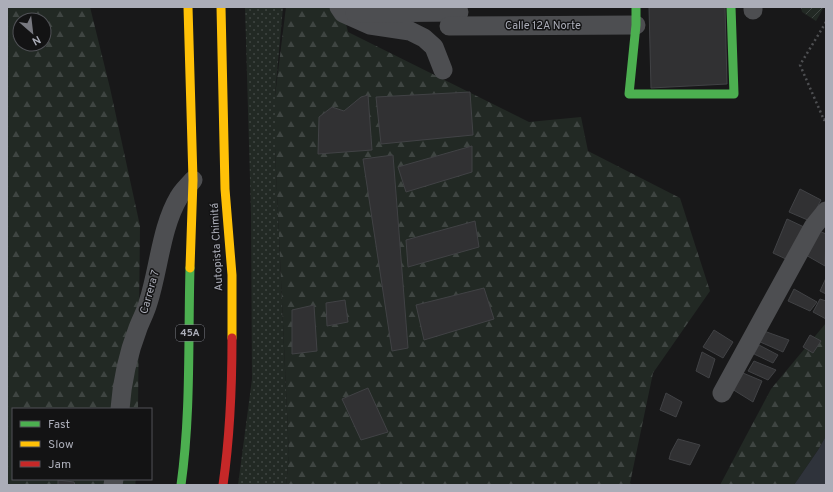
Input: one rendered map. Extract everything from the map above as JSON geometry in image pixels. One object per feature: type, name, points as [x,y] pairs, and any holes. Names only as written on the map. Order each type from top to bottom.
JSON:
[{"type":"main road","name":"Autopista Chimitá","points":[[181,485],[189,365],[193,180],[188,7]]},
{"type":"main road","name":"Autopista Chimitá","points":[[221,7],[225,189],[232,275],[232,377],[226,464],[223,485]]},
{"type":"main road","points":[[636,16],[629,94],[734,94],[731,7]]},
{"type":"street","name":"Calle 12A Norte","points":[[341,10],[456,15],[636,16]]},
{"type":"street","points":[[341,10],[370,25],[410,31],[424,38],[434,47],[443,70]]},
{"type":"street","points":[[434,47],[456,15]]},
{"type":"street","name":"Carrera 7","points":[[120,408],[130,356],[148,303],[166,227],[179,195],[193,180]]},
{"type":"street","points":[[722,393],[813,226],[826,211]]},
{"type":"path","points":[[826,22],[800,65],[824,120],[826,118]]},
{"type":"green space","points":[[7,7],[90,7],[110,88],[140,226],[138,408],[12,408],[12,480],[136,480],[135,485],[7,485]]},
{"type":"green space","points":[[245,7],[283,7],[275,96],[275,148],[289,456],[286,485],[238,485],[252,379],[251,214]]},
{"type":"green space","points":[[286,7],[342,7],[348,32],[529,122],[581,117],[588,151],[680,198],[710,291],[653,373],[630,483],[632,485],[286,485],[289,456],[275,148],[275,96]]},
{"type":"green space","points":[[801,7],[824,7],[816,21],[802,12]]},
{"type":"green space","points":[[826,323],[826,436],[818,450],[794,485],[720,485],[771,389]]},
{"type":"shaded area","points":[[826,436],[826,485],[794,485],[818,450]]},
{"type":"building","points":[[649,7],[725,7],[727,84],[651,88]]},
{"type":"building","points":[[470,92],[473,135],[381,144],[376,97]]},
{"type":"building","points":[[368,95],[372,150],[318,154],[319,117],[332,107],[344,111],[361,97]]},
{"type":"building","points":[[472,146],[472,172],[406,192],[398,167]]},
{"type":"building","points":[[393,155],[408,348],[392,351],[363,159]]},
{"type":"building","points":[[800,189],[821,200],[810,221],[789,212]]},
{"type":"building","points":[[787,219],[804,227],[788,260],[773,253]]},
{"type":"building","points":[[475,221],[479,247],[408,267],[406,240]]},
{"type":"building","points":[[817,230],[826,234],[825,266],[804,254]]},
{"type":"building","points":[[826,278],[826,294],[820,291]]},
{"type":"building","points":[[484,288],[494,319],[424,340],[416,305]]},
{"type":"building","points":[[794,289],[817,302],[810,311],[788,301]]},
{"type":"building","points":[[820,299],[826,301],[826,319],[813,312]]},
{"type":"building","points":[[345,300],[348,322],[327,326],[326,303]]},
{"type":"building","points":[[314,305],[317,351],[292,354],[292,310]]},
{"type":"building","points":[[714,330],[733,342],[723,358],[703,347]]},
{"type":"building","points":[[764,331],[789,340],[783,352],[758,341]]},
{"type":"building","points":[[810,335],[821,341],[813,353],[803,347]]},
{"type":"building","points":[[759,345],[778,355],[773,363],[754,354]]},
{"type":"building","points":[[702,352],[715,359],[709,378],[696,371]]},
{"type":"building","points":[[754,361],[776,370],[768,380],[748,371]]},
{"type":"building","points":[[743,373],[762,381],[753,402],[732,389]]},
{"type":"building","points":[[368,388],[388,432],[361,440],[342,399]]},
{"type":"building","points":[[666,393],[682,402],[676,417],[660,410]]},
{"type":"building","points":[[678,439],[700,445],[690,465],[669,459]]},
{"type":"building","points":[[58,480],[74,482],[75,485],[58,485]]},
{"type":"traffic: fast","points":[[636,7],[636,25],[629,94],[734,94],[731,7]]},
{"type":"traffic: fast","points":[[181,485],[188,404],[190,268]]},
{"type":"traffic: slow","points":[[188,7],[193,180],[190,268]]},
{"type":"traffic: slow","points":[[221,7],[225,189],[232,275],[232,338]]},
{"type":"traffic: jam","points":[[223,485],[230,412],[232,338]]}]
